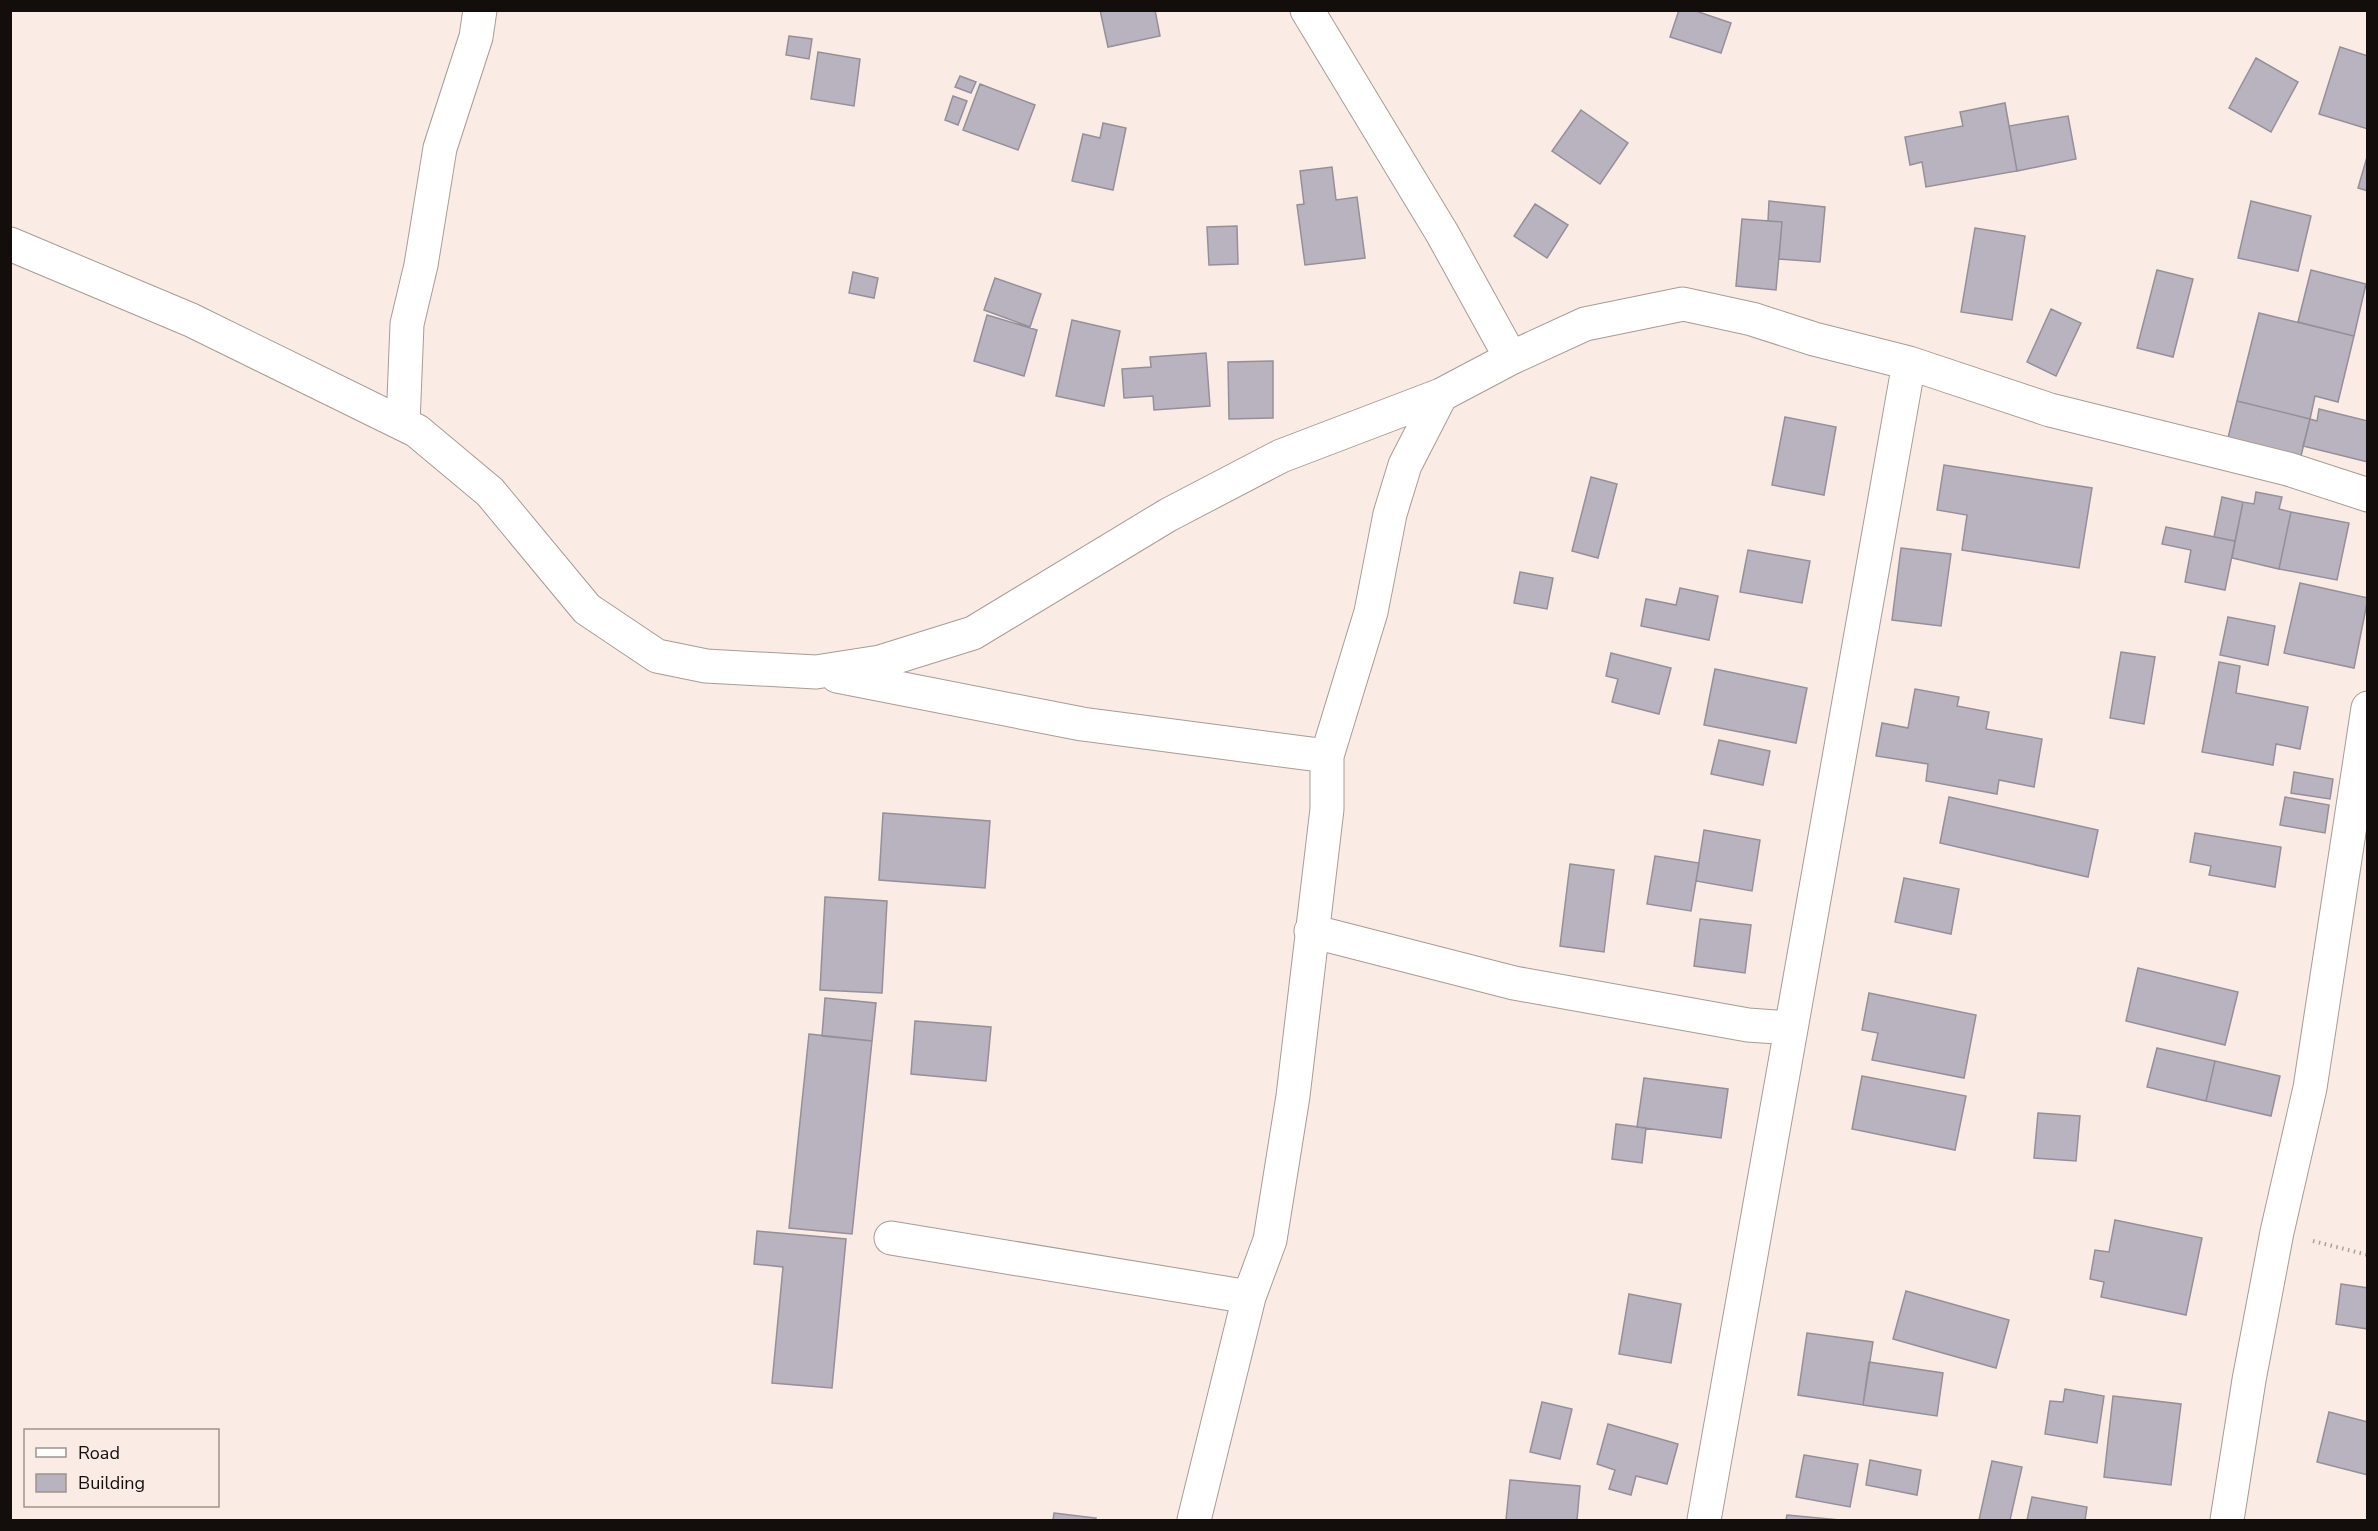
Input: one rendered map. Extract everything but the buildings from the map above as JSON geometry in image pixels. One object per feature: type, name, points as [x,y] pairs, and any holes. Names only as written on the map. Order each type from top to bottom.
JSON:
[{"type":"street","points":[[403,424],[407,324],[421,265],[440,148],[476,37],[480,10]]},
{"type":"street","points":[[1307,10],[1442,233],[1511,358]]},
{"type":"street","points":[[10,244],[191,320],[417,431],[490,492],[587,609],[657,656],[706,666],[816,672],[1082,724],[1327,756]]},
{"type":"street","points":[[816,672],[880,662],[973,633],[1168,515],[1281,456],[1441,395],[1511,358],[1585,324],[1683,304],[1752,319],[1814,339],[1909,363],[2050,410],[2288,469],[2367,495]]},
{"type":"street","points":[[1704,1521],[1909,363]]},
{"type":"street","points":[[1194,1521],[1249,1297],[1270,1240],[1293,1096],[1327,809],[1327,756],[1343,695],[1371,612],[1390,514],[1405,465],[1441,395]]},
{"type":"street","points":[[2227,1521],[2249,1380],[2277,1232],[2310,1088],[2367,708]]},
{"type":"street","points":[[1311,931],[1514,983],[1748,1025],[1791,1028]]},
{"type":"street","points":[[891,1238],[1249,1297]]},
{"type":"path","points":[[2277,1232],[2367,1255]]}]
